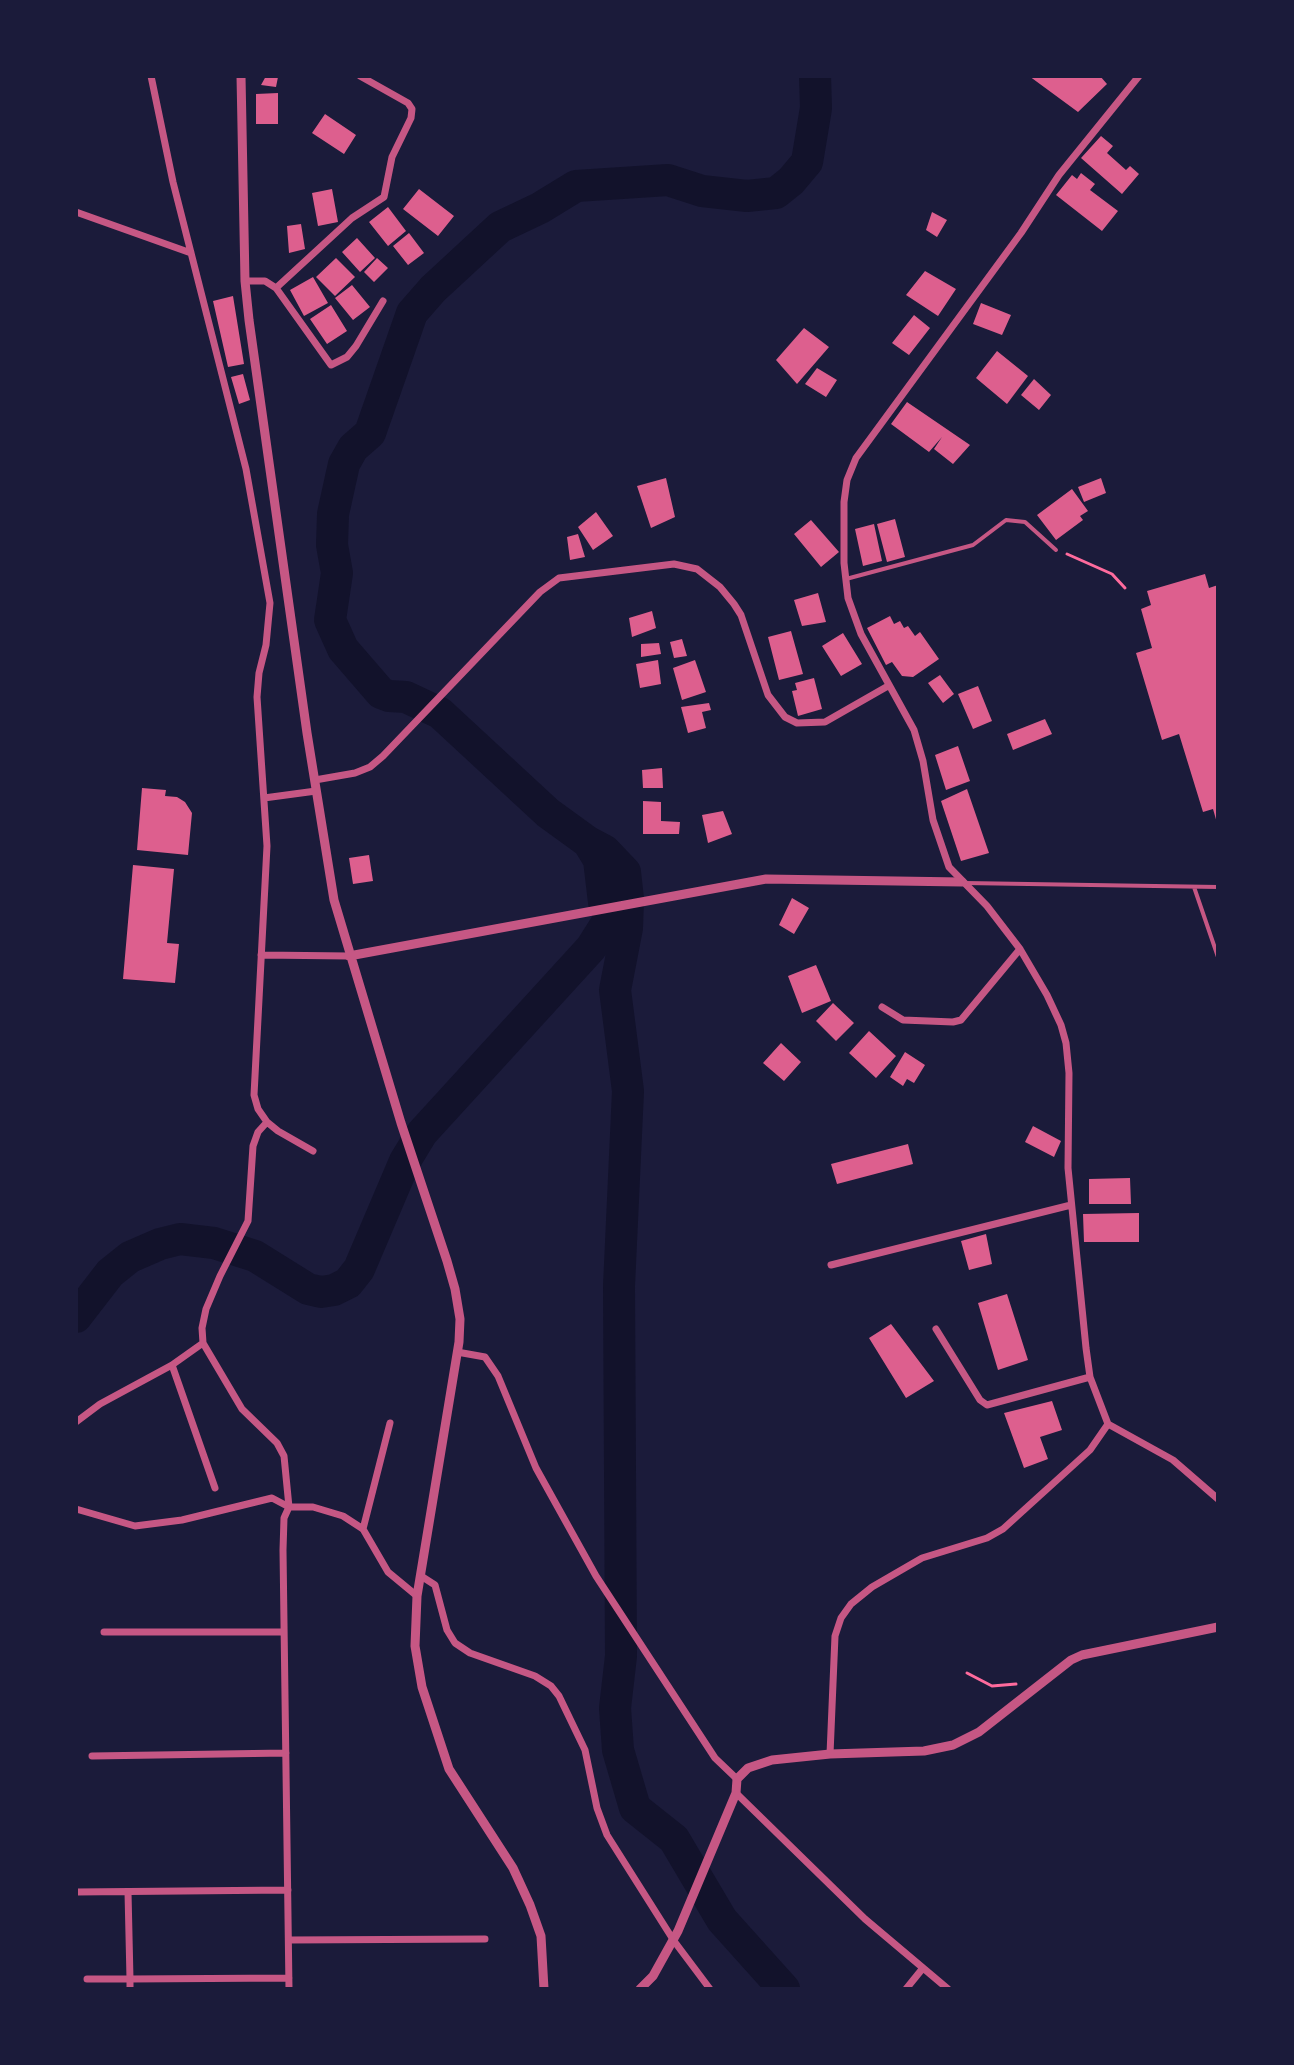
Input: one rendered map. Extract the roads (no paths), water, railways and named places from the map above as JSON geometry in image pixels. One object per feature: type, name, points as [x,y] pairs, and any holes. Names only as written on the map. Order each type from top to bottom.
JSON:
[{"type":"street","points":[[151,76],[191,253],[246,469],[270,603],[257,697],[267,846],[254,1095],[258,1109],[267,1122],[313,1151]]},
{"type":"street","points":[[241,76],[245,281],[334,900],[455,1289],[460,1319],[417,1596],[415,1646],[422,1687],[449,1769],[513,1868],[530,1905],[541,1936],[544,1989]]},
{"type":"street","points":[[276,288],[352,218],[384,197],[392,157],[411,118],[412,109],[408,103],[360,76]]},
{"type":"street","points":[[1139,76],[1059,175],[1021,233],[856,458],[847,480],[844,502],[846,579],[848,598],[861,634],[914,730],[923,761],[933,820],[949,867],[987,906],[1020,949],[1054,1008],[1066,1043],[1071,1205],[1090,1377],[1108,1424],[1173,1460],[1218,1499]]},
{"type":"street","points":[[76,212],[191,253]]},
{"type":"street","points":[[245,281],[265,281],[276,288],[331,365],[347,357],[356,346],[383,301]]},
{"type":"street","points":[[315,780],[370,767],[412,728],[540,592],[559,578],[674,564],[697,569],[720,587],[734,604],[741,615],[768,695],[785,717],[797,723],[825,722],[888,686]]},
{"type":"street","points":[[264,798],[316,791]]},
{"type":"street","points":[[261,955],[349,956],[766,879],[962,882]]},
{"type":"street","points":[[882,1007],[903,1020],[961,1020],[1020,949]]},
{"type":"street","points":[[267,1122],[258,1132],[253,1146],[248,1221],[220,1276],[206,1309],[202,1328],[203,1343],[242,1409],[277,1443],[284,1456],[289,1507],[284,1518],[289,1989]]},
{"type":"street","points":[[831,1265],[1071,1205]]},
{"type":"street","points":[[936,1329],[980,1400],[987,1405],[1090,1377]]},
{"type":"street","points":[[76,1422],[100,1404],[172,1365],[203,1343]]},
{"type":"street","points":[[457,1352],[485,1357],[498,1376],[536,1468],[596,1576],[715,1758],[737,1779]]},
{"type":"street","points":[[172,1365],[215,1488]]},
{"type":"street","points":[[363,1529],[390,1423]]},
{"type":"street","points":[[830,1754],[835,1636],[841,1618],[851,1604],[872,1587],[922,1558],[987,1538],[1003,1529],[1090,1450],[1108,1424]]},
{"type":"street","points":[[76,1509],[135,1526],[182,1520],[272,1498],[289,1507],[313,1507],[343,1516],[363,1529],[388,1572],[417,1596]]},
{"type":"street","points":[[421,1576],[435,1585],[447,1630],[455,1643],[470,1653],[535,1676],[551,1686],[559,1696],[585,1750],[597,1808],[607,1835],[710,1989]]},
{"type":"street","points":[[640,1989],[653,1976],[676,1936],[736,1793],[737,1779],[748,1768],[772,1760],[830,1754],[924,1751],[953,1745],[979,1732],[1071,1660],[1082,1655],[1218,1627]]},
{"type":"street","points":[[104,1632],[284,1632]]},
{"type":"street","points":[[92,1756],[286,1753]]},
{"type":"street","points":[[736,1793],[865,1919],[948,1989]]},
{"type":"street","points":[[76,1892],[288,1890]]},
{"type":"street","points":[[128,1892],[130,1989]]},
{"type":"street","points":[[289,1940],[485,1939]]},
{"type":"street","points":[[906,1989],[923,1968]]},
{"type":"street","points":[[87,1979],[289,1978]]},
{"type":"lane","points":[[846,579],[973,545],[1006,520],[1025,522],[1056,550]]},
{"type":"lane","points":[[962,882],[1218,887]]},
{"type":"lane","points":[[1194,887],[1218,957]]},
{"type":"waterway","points":[[784,1989],[722,1920],[674,1839],[635,1808],[618,1750],[615,1708],[621,1656],[619,1286],[628,1091],[615,990],[627,928],[625,872],[605,851],[548,813],[440,713],[406,697],[381,693],[343,649],[330,620],[337,573],[332,545],[333,514],[344,464],[353,448],[370,433],[412,313],[433,289],[500,227],[576,186],[668,180],[702,191],[747,196],[776,193],[807,162],[816,108],[815,76]]},
{"type":"waterway","points":[[76,1317],[110,1273],[130,1257],[180,1239],[214,1243],[255,1256],[308,1289],[321,1292],[348,1283],[359,1269],[405,1161],[422,1133],[591,948],[610,918],[604,902],[599,860],[588,842]]}]
